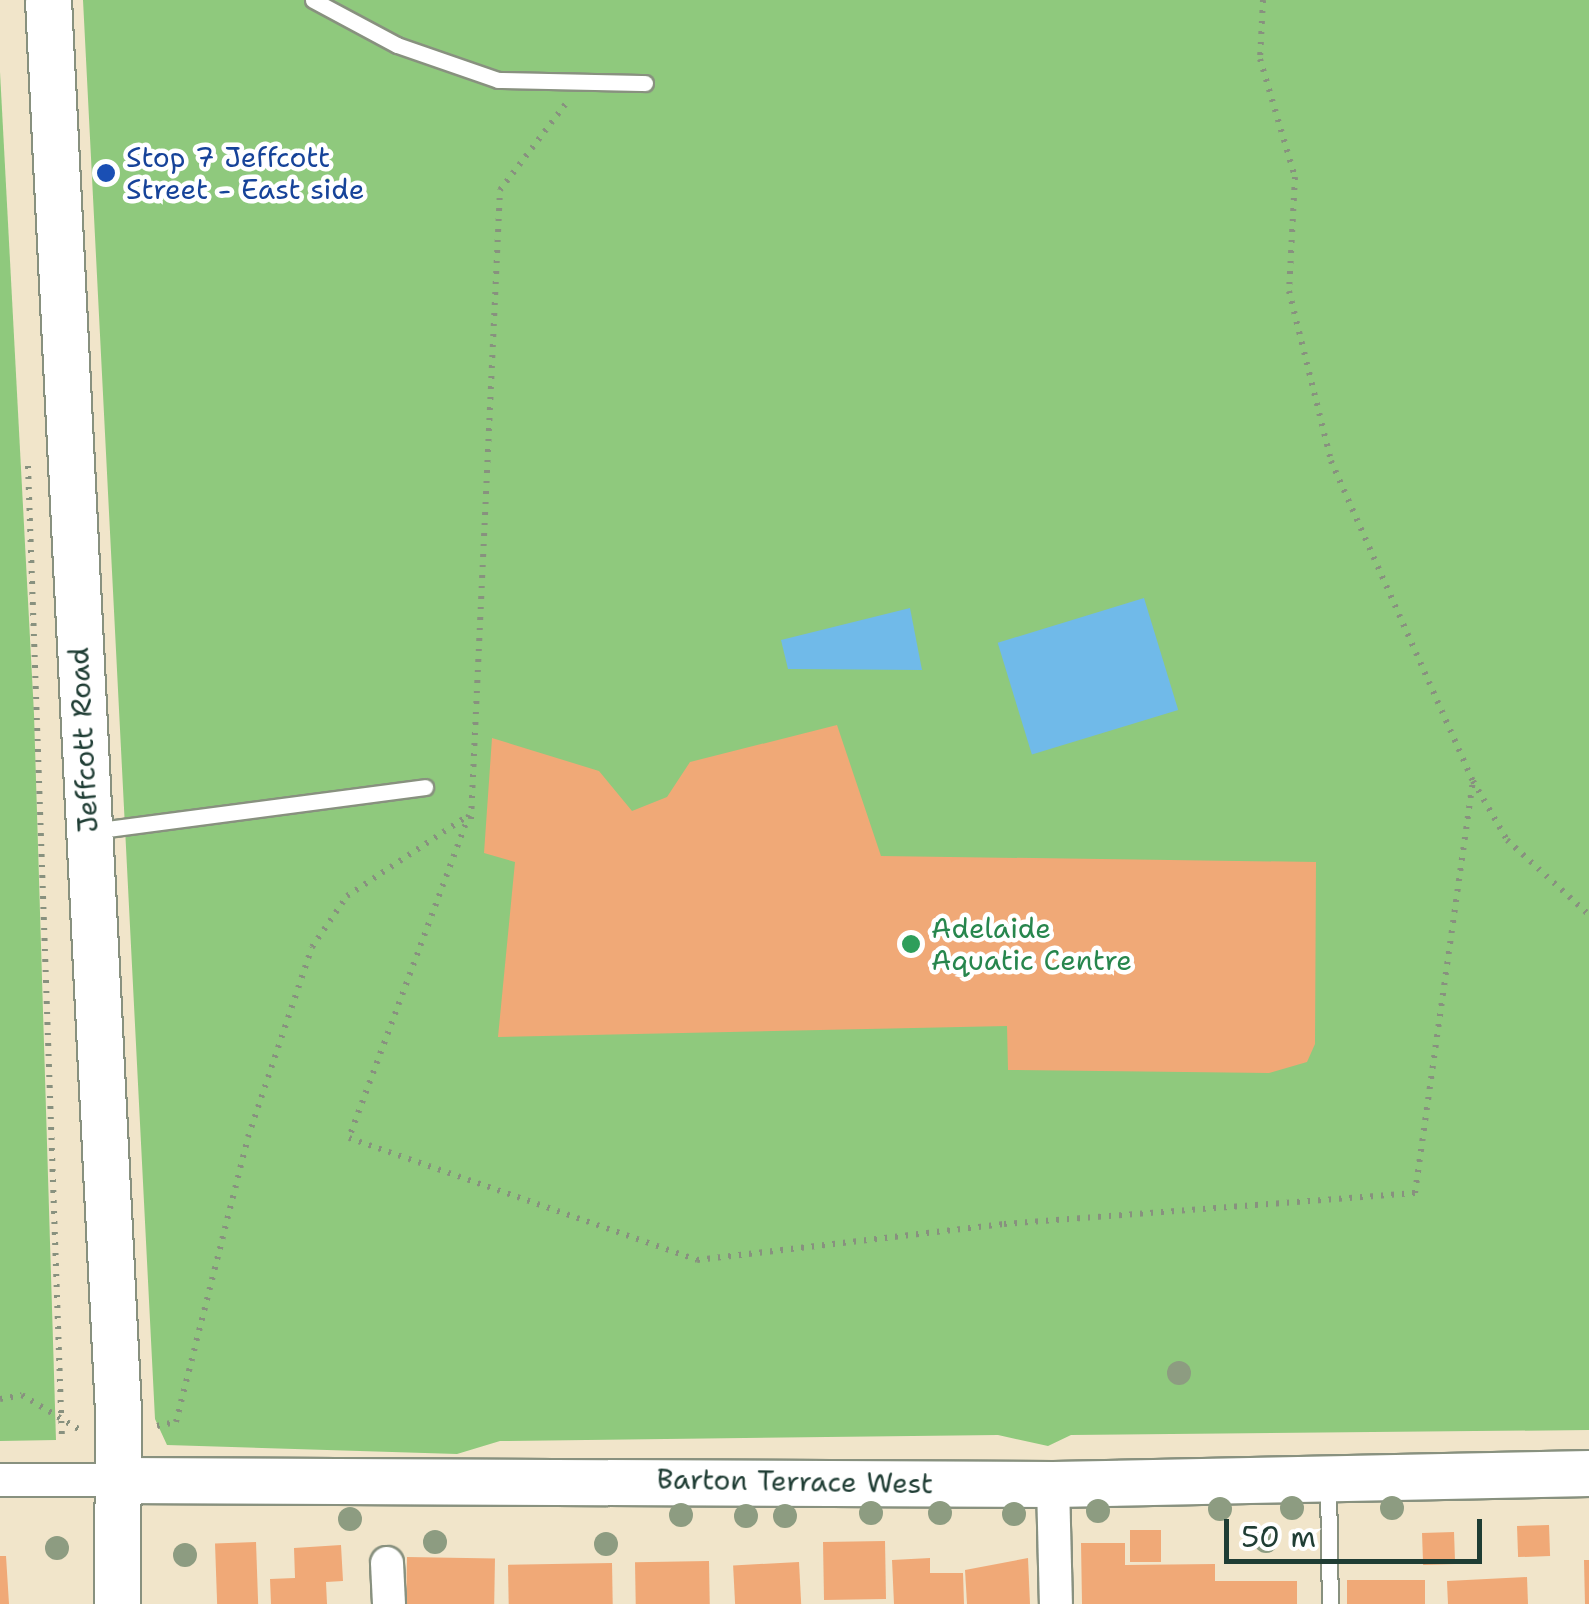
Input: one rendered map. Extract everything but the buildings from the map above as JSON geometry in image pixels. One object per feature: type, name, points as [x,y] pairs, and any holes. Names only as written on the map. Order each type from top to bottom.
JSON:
[{"type":"main road","name":"Jeffcott Road","points":[[48,0],[120,1480],[117,1604]]},
{"type":"main road","name":"Barton Terrace West","points":[[120,1480],[1053,1484],[1589,1473]]},
{"type":"street","name":"Barton Terrace West","points":[[0,1480],[120,1480]]},
{"type":"street","points":[[1053,1484],[1056,1604]]},
{"type":"street","points":[[387,1563],[389,1604]]},
{"type":"lane","points":[[313,0],[460,69],[576,86],[646,83]]},
{"type":"lane","points":[[87,831],[424,787]]},
{"type":"lane","points":[[1328,1478],[1330,1604]]},
{"type":"path","points":[[1262,0],[1260,59],[1295,177],[1289,292],[1332,461],[1473,781],[1507,840],[1589,915]]},
{"type":"path","points":[[348,1138],[470,822],[500,190],[576,86]]},
{"type":"path","points":[[27,446],[67,1429],[62,1440]]},
{"type":"path","points":[[348,1138],[697,1260],[1004,1224],[1415,1193],[1473,781]]},
{"type":"path","points":[[176,1422],[248,1137],[312,947],[347,896],[469,815],[348,1138]]},
{"type":"path","points":[[0,1398],[22,1395],[67,1429]]},
{"type":"green space","points":[[83,0],[1589,0],[1589,1430],[1071,1435],[1048,1446],[998,1435],[500,1441],[457,1454],[167,1445],[155,1419]]},
{"type":"green space","points":[[0,72],[34,714],[56,1440],[0,1441]]},
{"type":"water","points":[[1144,598],[1178,710],[1032,755],[998,643]]},
{"type":"water","points":[[910,608],[922,670],[788,669],[781,640]]},
{"type":"place","name":"Stop 7 Jeffcott Street - East side","points":[[106,173]]},
{"type":"place","name":"Adelaide Aquatic Centre","points":[[911,944]]}]
